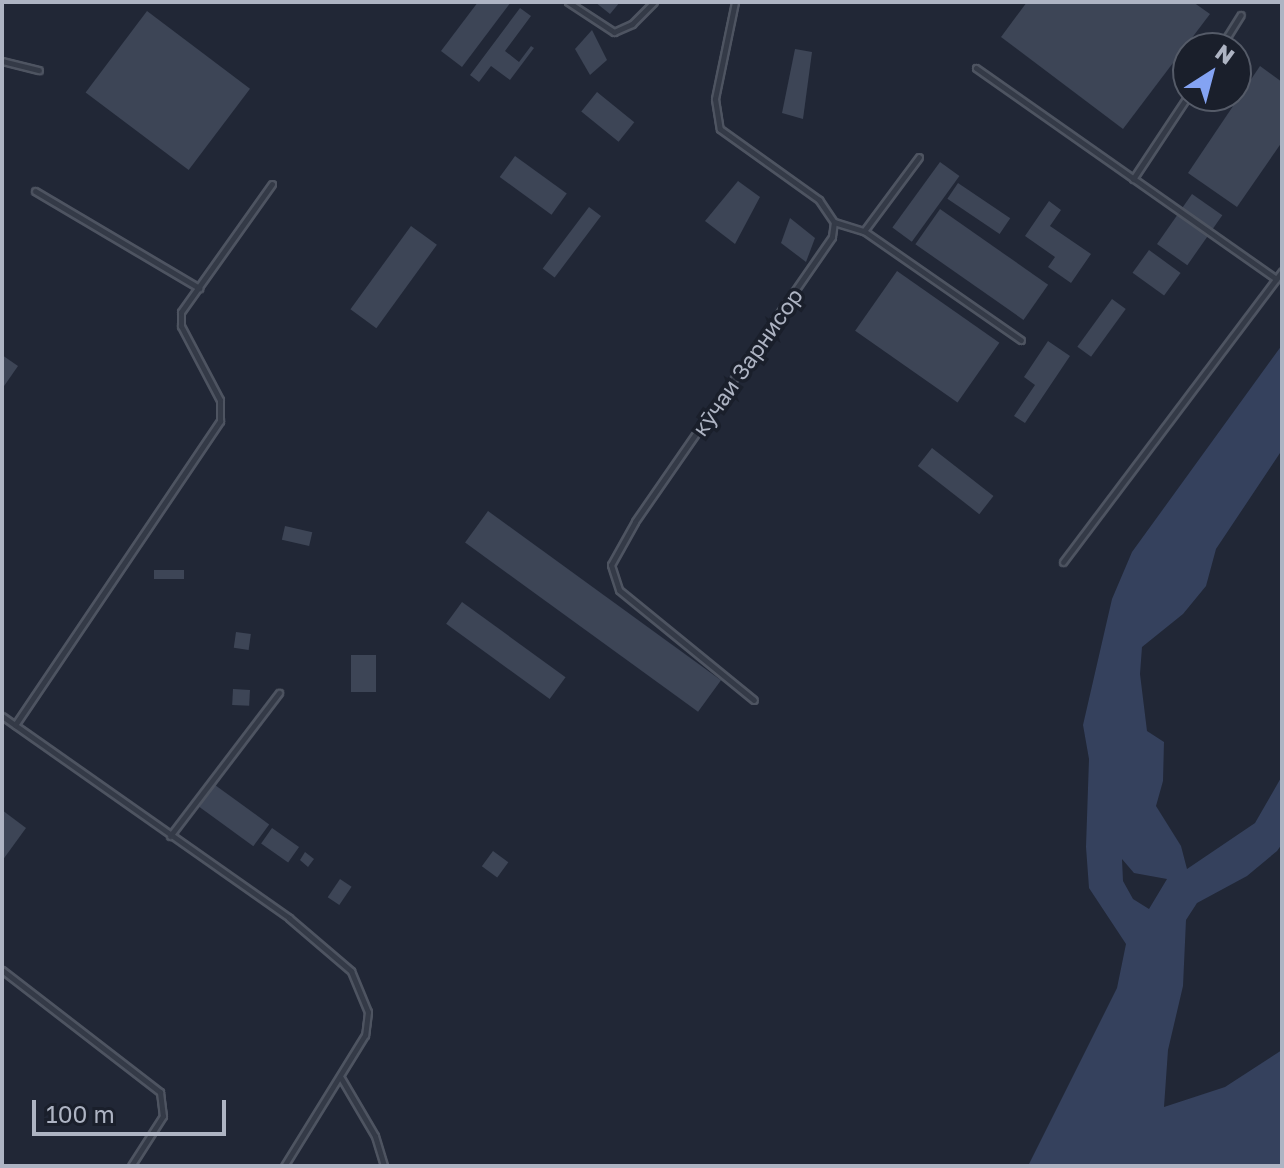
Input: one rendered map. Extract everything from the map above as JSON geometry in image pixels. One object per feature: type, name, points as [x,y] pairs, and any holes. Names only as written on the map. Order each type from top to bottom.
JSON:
[{"type":"lane","points":[[568,2],[614,32],[632,24],[654,2]]},
{"type":"lane","points":[[735,2],[715,99],[720,129],[819,200],[834,222],[864,231],[1021,340]]},
{"type":"lane","points":[[1230,32],[1241,15]]},
{"type":"lane","points":[[2,61],[39,70]]},
{"type":"lane","points":[[976,68],[1276,279]]},
{"type":"lane","points":[[1133,179],[1177,112]]},
{"type":"lane","points":[[864,231],[919,157]]},
{"type":"lane","points":[[15,725],[220,421],[220,400],[181,326],[181,312],[272,184]]},
{"type":"lane","points":[[35,191],[199,288]]},
{"type":"lane","name":"кӯчаи Зарнисор","points":[[754,700],[619,590],[611,565],[635,522],[822,254],[834,222]]},
{"type":"lane","points":[[1063,562],[1282,271]]},
{"type":"lane","points":[[170,836],[279,693]]},
{"type":"lane","points":[[2,716],[289,918],[351,971],[368,1012],[365,1035],[284,1166]]},
{"type":"lane","points":[[2,970],[160,1092],[163,1116],[131,1166]]},
{"type":"lane","points":[[341,1078],[375,1136],[384,1166]]},
{"type":"water","points":[[1282,345],[1282,450],[1216,549],[1206,586],[1183,614],[1142,647],[1140,674],[1147,731],[1164,742],[1163,781],[1156,806],[1181,846],[1187,869],[1255,823],[1282,776],[1282,844],[1247,876],[1197,903],[1186,920],[1183,986],[1168,1050],[1164,1107],[1225,1087],[1282,1050],[1282,1166],[1028,1166],[1117,988],[1126,944],[1089,888],[1086,847],[1089,759],[1083,725],[1112,599],[1132,552]],"holes":[[[1122,859],[1134,873],[1167,879],[1149,909],[1133,899],[1123,881]]]},
{"type":"building","points":[[478,2],[511,2],[462,67],[441,51]]},
{"type":"building","points":[[595,2],[620,2],[610,14]]},
{"type":"building","points":[[1027,2],[1193,2],[1210,14],[1196,32],[1172,32],[1172,64],[1123,129],[1001,37]]},
{"type":"building","points":[[520,8],[531,16],[505,51],[519,62],[531,46],[534,48],[510,80],[491,66],[479,82],[470,75]]},
{"type":"building","points":[[147,11],[250,89],[189,170],[86,92]]},
{"type":"building","points":[[592,30],[607,60],[590,75],[575,49]]},
{"type":"building","points":[[795,49],[812,52],[803,119],[782,113]]},
{"type":"building","points":[[1260,66],[1282,82],[1282,142],[1237,207],[1188,173],[1229,112],[1252,112],[1252,78]]},
{"type":"building","points":[[597,92],[634,122],[619,142],[581,111]]},
{"type":"building","points":[[515,156],[567,194],[551,215],[500,177]]},
{"type":"building","points":[[940,162],[959,176],[912,242],[892,228]]},
{"type":"building","points":[[738,181],[760,197],[735,244],[705,221]]},
{"type":"building","points":[[958,183],[1010,218],[1000,234],[947,199]]},
{"type":"building","points":[[1192,194],[1222,215],[1187,265],[1157,244]]},
{"type":"building","points":[[1049,201],[1061,210],[1050,226],[1091,254],[1071,283],[1048,267],[1055,257],[1025,236]]},
{"type":"building","points":[[589,207],[601,216],[555,278],[543,268]]},
{"type":"building","points":[[940,209],[1048,285],[1023,320],[915,244]]},
{"type":"building","points":[[790,218],[815,238],[806,262],[781,243]]},
{"type":"building","points":[[411,226],[437,245],[376,328],[350,309]]},
{"type":"building","points":[[1149,250],[1181,273],[1164,296],[1133,273]]},
{"type":"building","points":[[897,271],[999,343],[958,402],[855,331]]},
{"type":"building","points":[[1112,299],[1126,309],[1091,357],[1077,347]]},
{"type":"building","points":[[1048,341],[1070,356],[1025,423],[1014,416],[1035,385],[1024,377]]},
{"type":"building","points":[[2,355],[18,366],[2,389]]},
{"type":"building","points":[[932,448],[993,496],[979,514],[918,466]]},
{"type":"building","points":[[488,511],[721,680],[698,712],[465,543]]},
{"type":"building","points":[[285,526],[312,532],[309,546],[282,540]]},
{"type":"building","points":[[154,570],[184,570],[184,579],[154,579]]},
{"type":"building","points":[[462,602],[566,677],[550,699],[446,624]]},
{"type":"building","points":[[236,632],[251,634],[249,650],[234,648]]},
{"type":"building","points":[[351,655],[376,655],[376,692],[351,692]]},
{"type":"building","points":[[233,689],[250,690],[249,706],[232,705]]},
{"type":"building","points":[[215,785],[269,824],[253,846],[199,807]]},
{"type":"building","points":[[2,810],[26,828],[2,861]]},
{"type":"building","points":[[272,828],[299,847],[288,862],[261,844]]},
{"type":"building","points":[[493,851],[508,862],[497,878],[482,866]]},
{"type":"building","points":[[305,852],[314,859],[308,867],[300,860]]},
{"type":"building","points":[[340,879],[352,887],[339,905],[328,897]]}]
